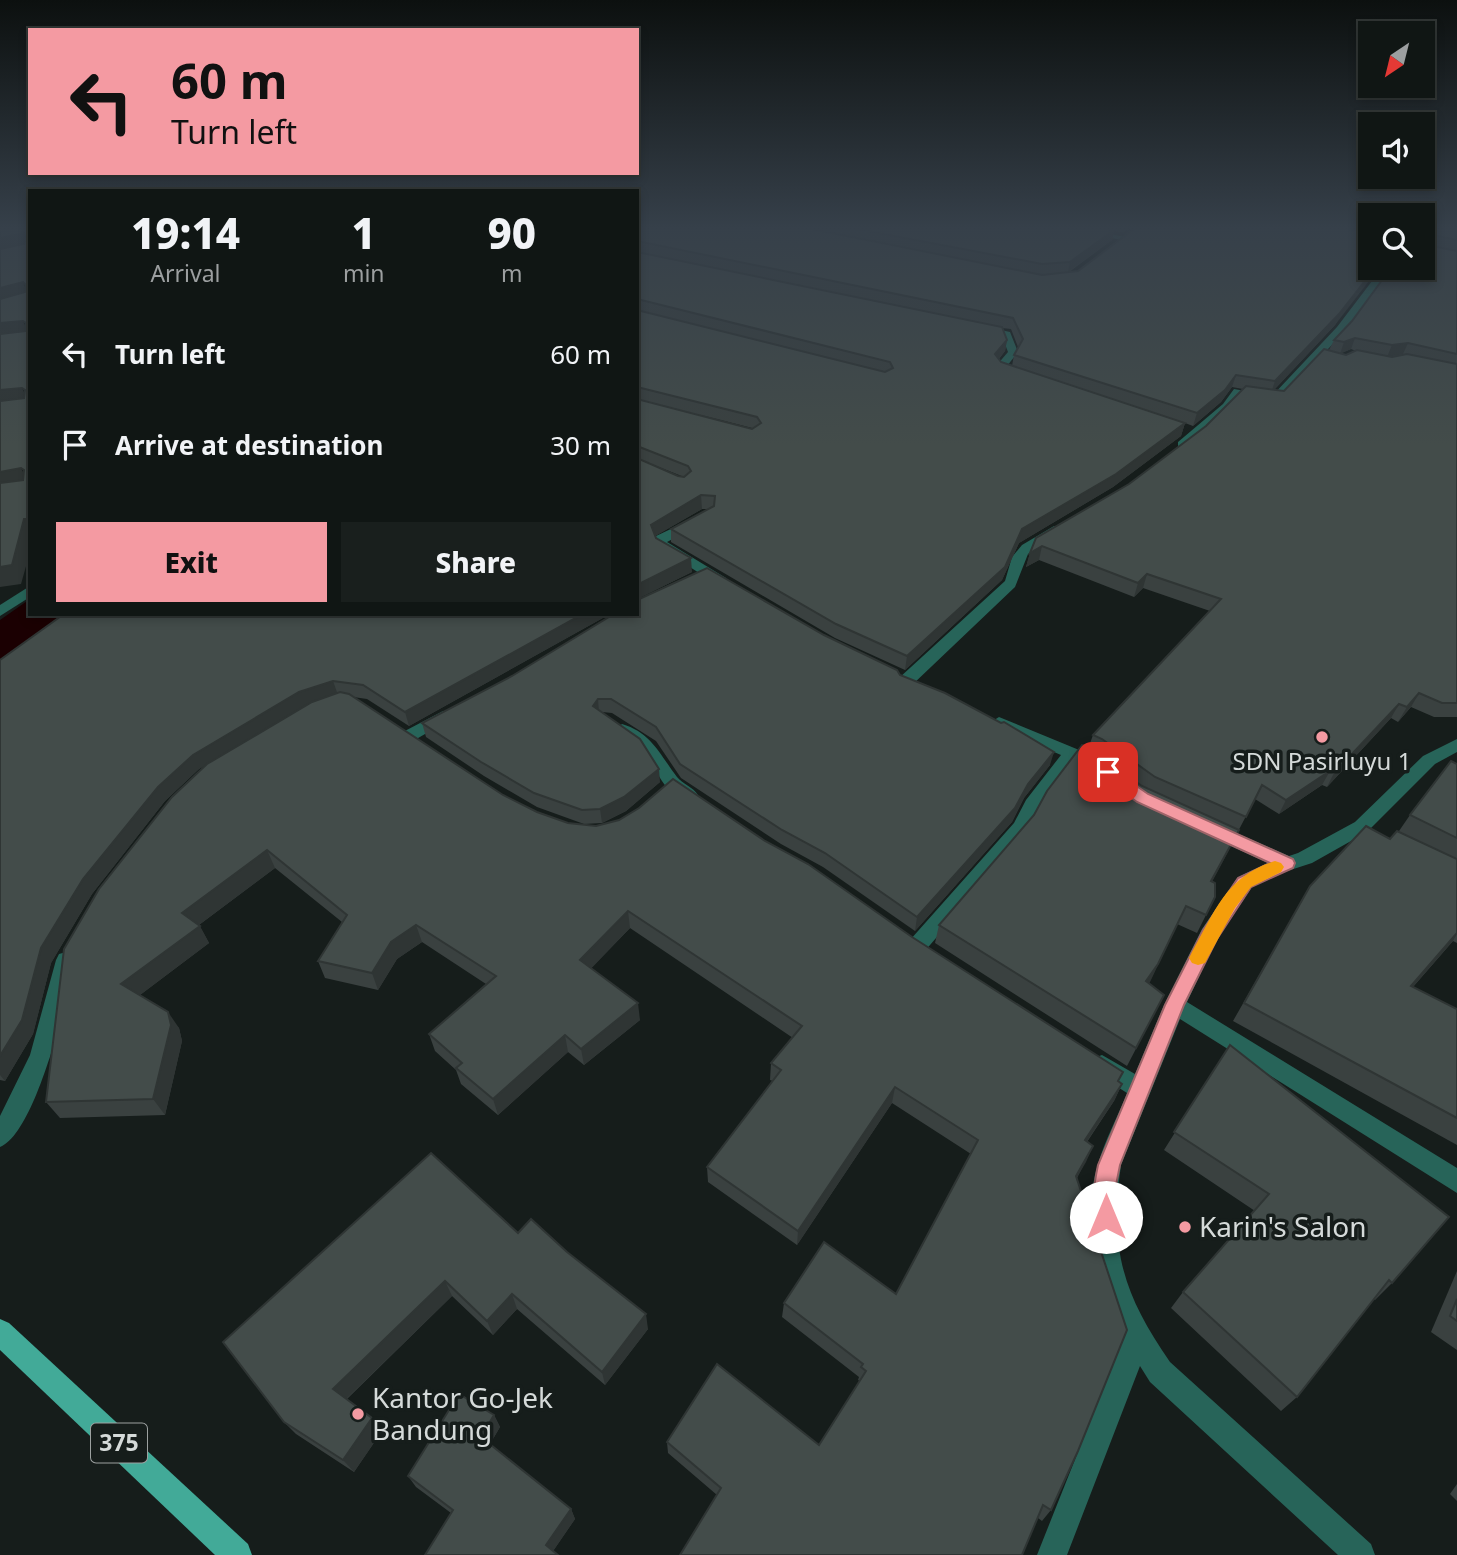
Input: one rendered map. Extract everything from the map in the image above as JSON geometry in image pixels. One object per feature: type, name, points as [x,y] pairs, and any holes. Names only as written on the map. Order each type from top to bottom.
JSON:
[{"type":"main road","name":"375","points":[[0,1332],[237,1555]]},
{"type":"street","points":[[1175,450],[1189,432],[1227,406],[1238,391],[1274,400],[1341,329],[1361,302]]},
{"type":"street","points":[[965,326],[1006,334],[1013,352],[1001,366],[1004,370],[1024,377]]},
{"type":"street","points":[[1315,354],[1328,358]]},
{"type":"street","points":[[708,514],[661,538],[660,543],[701,575],[740,592]]},
{"type":"street","points":[[906,682],[1010,584],[1015,577],[1017,561],[1025,548],[1072,520]]},
{"type":"street","points":[[0,597],[28,591]]},
{"type":"street","points":[[0,612],[28,591]]},
{"type":"street","points":[[428,750],[402,733],[463,705]]},
{"type":"street","points":[[987,717],[1090,759],[1111,775]]},
{"type":"street","points":[[605,719],[649,747],[673,784],[702,804]]},
{"type":"street","points":[[1360,1555],[1160,1372],[1120,1305],[1109,1258],[1104,1190],[1109,1165],[1175,1005],[1209,935],[1245,882],[1286,863],[1305,858],[1361,827],[1429,760],[1457,745]]},
{"type":"street","points":[[917,946],[1021,827],[1032,805],[1072,753]]},
{"type":"street","points":[[655,799],[673,784]]},
{"type":"street","points":[[1202,825],[1286,863]]},
{"type":"street","points":[[1361,827],[1383,839]]},
{"type":"street","points":[[0,1136],[12,1118],[41,1055],[63,964],[76,943]]},
{"type":"street","points":[[1175,1005],[1457,1181]]},
{"type":"street","points":[[1081,1051],[1140,1089]]},
{"type":"street","points":[[1052,1555],[1137,1337]]},
{"type":"building","points":[[0,302],[28,302],[28,519],[24,519],[12,565],[0,567],[0,483],[23,480],[24,470],[21,468],[0,472],[0,401],[24,398],[25,390],[0,390],[0,334],[25,331],[26,323],[0,323]]},
{"type":"building","points":[[647,302],[878,302],[1002,327],[1007,340],[995,354],[1001,362],[1185,423],[1116,474],[1022,529],[1005,567],[907,656],[836,624],[671,529],[714,506],[715,496],[701,495],[651,525],[656,538],[691,558],[639,584],[639,459],[678,476],[684,477],[691,471],[688,466],[639,447],[639,400],[752,429],[761,423],[757,417],[639,388],[639,310],[885,372],[893,368],[890,362]]},
{"type":"building","points":[[933,302],[1349,302],[1275,381],[1236,375],[1225,390],[1197,413],[1014,355],[1023,339],[1013,318]]},
{"type":"building","points":[[1366,302],[1457,302],[1457,354],[1408,343],[1392,345],[1355,338],[1344,342],[1334,340]]},
{"type":"building","points":[[1324,349],[1346,355],[1357,350],[1392,357],[1407,354],[1457,364],[1457,703],[1442,703],[1419,693],[1407,707],[1399,704],[1334,773],[1330,771],[1286,800],[1262,785],[1246,817],[1155,777],[1093,735],[1221,599],[1147,574],[1138,583],[1042,546],[1030,553],[1036,538],[1129,484],[1206,426],[1246,386],[1284,391]]},
{"type":"building","points":[[707,568],[824,635],[897,670],[900,675],[945,693],[1001,723],[1004,722],[1054,752],[1028,784],[1015,808],[917,917],[825,853],[782,830],[680,764],[656,727],[611,699],[598,699],[593,706],[640,739],[659,769],[624,797],[600,809],[582,810],[534,793],[422,723],[512,676],[611,616],[639,616],[639,599]]},
{"type":"building","points":[[61,616],[579,616],[405,712],[363,685],[333,681],[299,692],[193,755],[158,787],[83,879],[41,948],[22,1020],[0,1056],[0,660]]},
{"type":"building","points":[[340,692],[349,694],[503,795],[537,812],[568,823],[596,826],[619,820],[639,808],[673,779],[765,841],[808,864],[912,937],[1123,1072],[1118,1081],[1122,1084],[1085,1140],[1093,1146],[1076,1176],[1127,1330],[1051,1510],[1043,1505],[1022,1555],[680,1555],[721,1488],[667,1442],[717,1364],[819,1445],[866,1371],[861,1367],[863,1364],[784,1303],[824,1242],[896,1294],[978,1140],[895,1087],[798,1231],[707,1167],[781,1070],[771,1063],[802,1026],[628,911],[580,960],[638,1003],[581,1049],[565,1035],[493,1099],[456,1068],[462,1063],[429,1034],[496,976],[416,925],[391,942],[372,973],[318,961],[347,915],[267,850],[182,913],[200,926],[121,984],[168,1012],[171,1025],[153,1099],[46,1102],[64,949],[99,889],[172,797],[207,764],[312,702]]},
{"type":"building","points":[[1082,745],[1142,786],[1239,830],[1211,881],[1215,883],[1215,897],[1206,915],[1186,906],[1158,964],[1146,981],[1164,995],[1136,1048],[939,925],[1034,815],[1047,791]]},
{"type":"building","points":[[1451,761],[1457,764],[1457,838],[1410,815]]},
{"type":"building","points":[[1366,826],[1390,839],[1397,831],[1457,859],[1457,933],[1411,986],[1457,1009],[1457,1118],[1244,1003],[1310,886]]},
{"type":"building","points":[[1230,1045],[1449,1217],[1392,1283],[1389,1280],[1297,1397],[1183,1292],[1269,1194],[1174,1132]]},
{"type":"building","points":[[431,1153],[518,1233],[531,1219],[567,1252],[646,1314],[602,1372],[512,1294],[487,1321],[445,1281],[333,1389],[372,1418],[343,1460],[284,1422],[223,1342]]},
{"type":"building","points":[[1457,1299],[1457,1321],[1450,1316]]},
{"type":"building","points":[[459,1394],[494,1415],[481,1437],[571,1509],[546,1545],[558,1555],[425,1555],[453,1510],[408,1476]]},
{"type":"waterway","points":[[0,654],[48,616]]},
{"type":"slow traffic","points":[[1198,958],[1209,935],[1245,882],[1275,867]]},
{"type":"place","name":"SDN Pasirluyu 1","points":[[1322,737]]},
{"type":"place","name":"Karin's Salon","points":[[1185,1227]]},
{"type":"place","name":"Kantor Go-Jek Bandung","points":[[358,1414]]},
{"type":"route","points":[[1106,1217],[1104,1190],[1109,1165],[1175,1005],[1209,935],[1245,882],[1286,863],[1142,798],[1108,772]]}]
